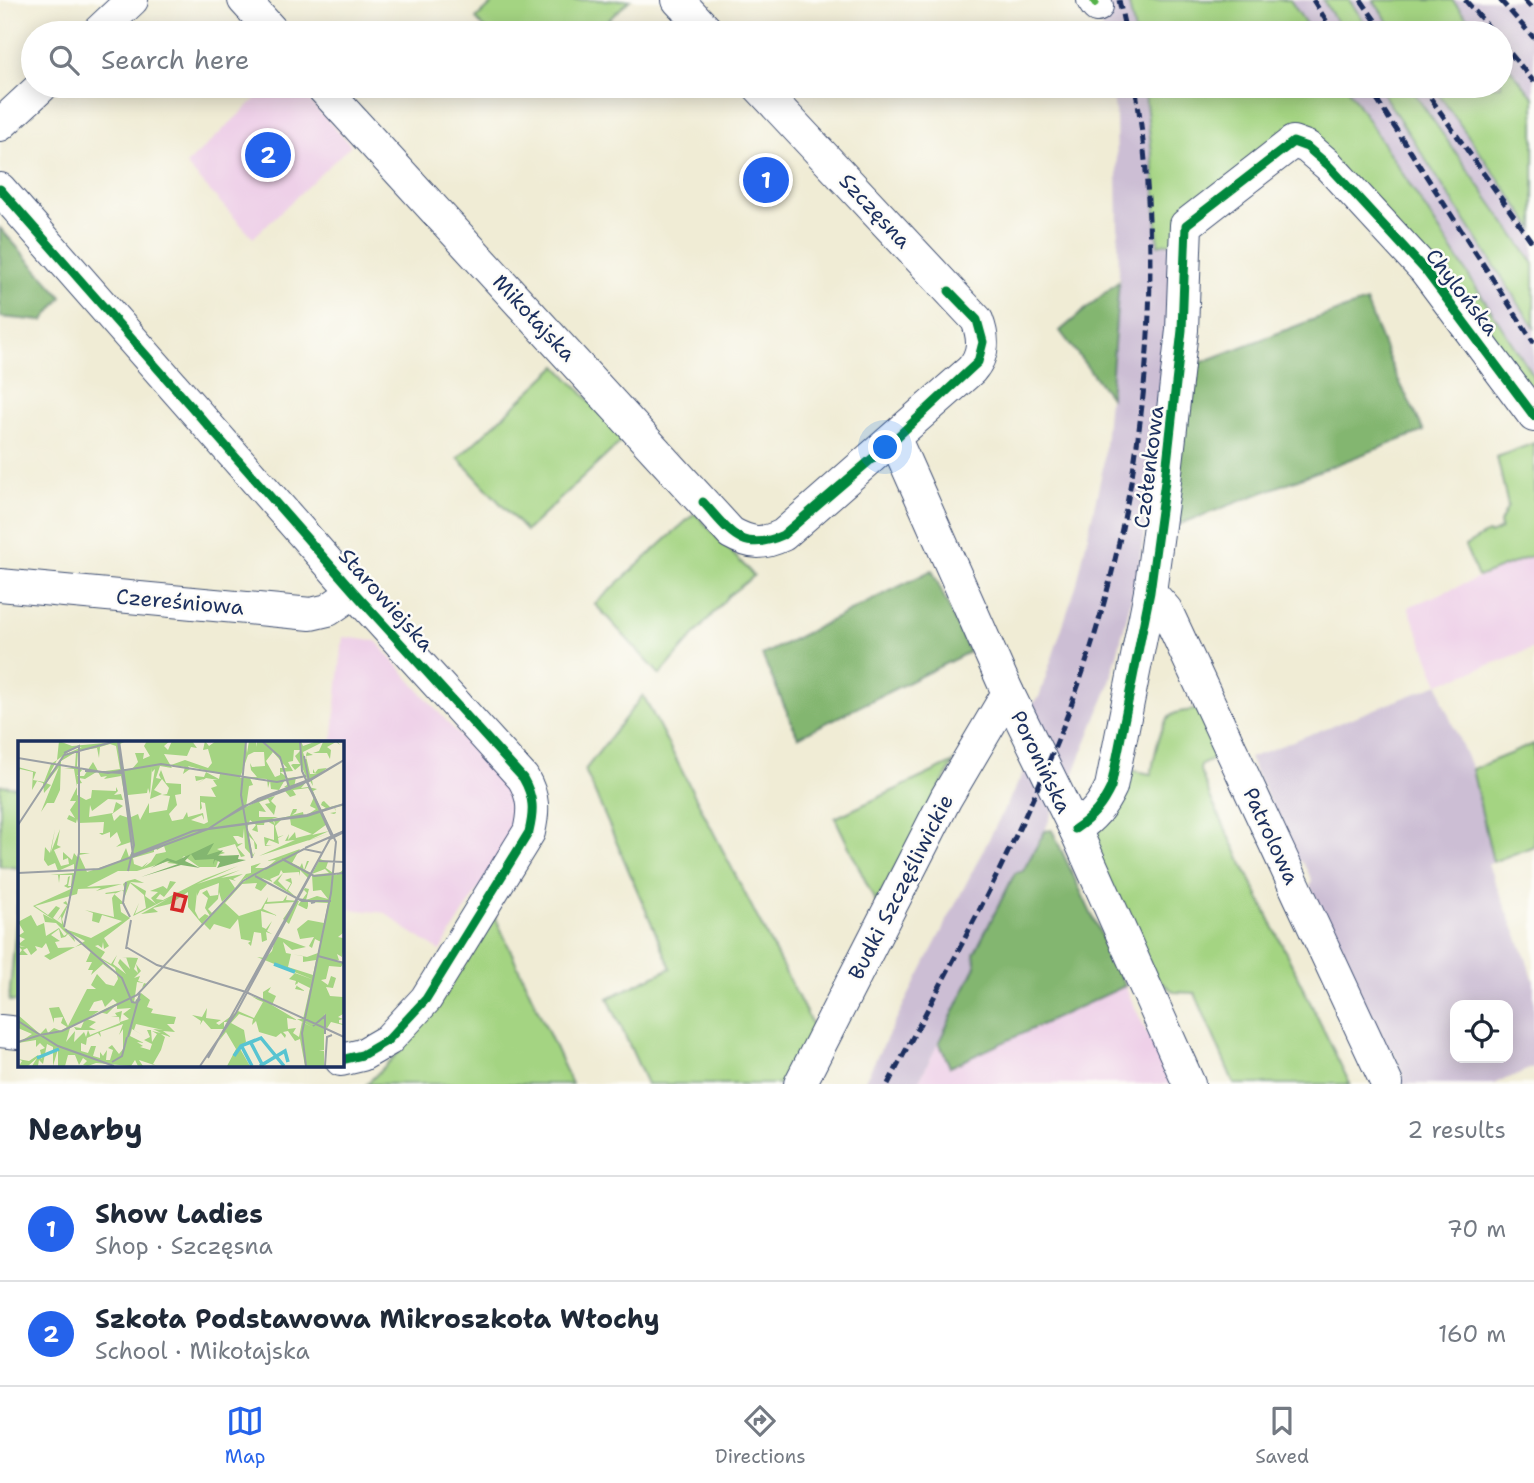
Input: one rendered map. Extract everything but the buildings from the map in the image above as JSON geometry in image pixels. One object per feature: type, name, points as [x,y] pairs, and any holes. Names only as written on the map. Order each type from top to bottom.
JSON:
[{"type":"street","points":[[110,21],[132,0]]},
{"type":"street","points":[[244,0],[263,21]]},
{"type":"street","points":[[678,0],[698,21]]},
{"type":"street","points":[[0,125],[29,98]]},
{"type":"street","name":"Mikołajska","points":[[332,98],[731,533],[752,543],[767,542],[783,535],[895,439]]},
{"type":"street","name":"Szczęsna","points":[[769,98],[977,320],[983,342],[978,362],[895,439]]},
{"type":"street","name":"Chylońska","points":[[1293,142],[1307,147],[1328,165],[1425,270],[1534,416]]},
{"type":"street","name":"Czółenkowa","points":[[1075,830],[1103,805],[1111,787],[1150,592],[1182,330],[1186,225],[1293,142]]},
{"type":"street","name":"Starowiejska","points":[[0,189],[354,592],[523,778],[529,789],[534,806],[529,832],[426,999],[388,1040],[352,1058]]},
{"type":"street","name":"Poronińska","points":[[895,439],[1007,693],[1075,830],[1189,1084]]},
{"type":"street","name":"Czereśniowa","points":[[0,585],[311,614],[328,610],[354,592]]},
{"type":"street","name":"Patrolowa","points":[[1150,592],[1166,610],[1387,1084]]},
{"type":"street","name":"Budki Szczęśliwickie","points":[[800,1084],[946,797],[1007,693]]},
{"type":"street","points":[[0,1031],[18,1033]]},
{"type":"shaded area","points":[[1099,0],[1534,0],[1534,385],[1303,111],[1180,219],[1173,342],[1138,573],[1109,686],[1069,785],[1027,708],[1039,697],[1077,583],[1103,468],[1119,281],[1116,118],[1113,98],[1513,98],[1513,21],[1101,21]]},
{"type":"shaded area","points":[[256,98],[306,98],[351,145],[253,238],[186,165]]},
{"type":"shaded area","points":[[1534,555],[1534,648],[1439,684],[1408,607]]},
{"type":"shaded area","points":[[343,637],[376,641],[517,801],[518,825],[440,951],[386,913],[343,908],[343,741],[332,741]]},
{"type":"shaded area","points":[[1439,684],[1443,702],[1472,769],[1493,862],[1488,865],[1534,981],[1534,1067],[1494,1084],[1400,1084],[1403,1076],[1393,1051],[1381,1045],[1310,886],[1312,881],[1308,872],[1296,858],[1249,758]]},
{"type":"shaded area","points":[[1028,763],[1054,807],[1045,831],[1023,871],[1015,874],[974,954],[976,966],[939,1042],[917,1084],[863,1084]]},
{"type":"shaded area","points":[[1125,986],[1171,1084],[917,1084],[939,1042],[950,1067]]},
{"type":"green space","points":[[496,0],[630,0],[607,21],[476,19]]},
{"type":"green space","points":[[1128,0],[1290,0],[1304,21],[1132,21]]},
{"type":"green space","points":[[1323,0],[1349,0],[1364,21],[1336,21]]},
{"type":"green space","points":[[1373,0],[1452,0],[1470,21],[1388,21]]},
{"type":"green space","points":[[1513,72],[1534,98],[1534,229],[1441,98],[1513,98]]},
{"type":"green space","points":[[1145,98],[1354,98],[1534,377],[1534,406],[1428,265],[1302,128],[1180,218],[1179,241],[1158,245],[1154,170]]},
{"type":"green space","points":[[1386,98],[1417,98],[1534,264],[1534,327]]},
{"type":"green space","points":[[0,228],[62,297],[43,321],[0,317]]},
{"type":"green space","points":[[1119,281],[1110,397],[1060,331]]},
{"type":"green space","points":[[1366,302],[1393,369],[1424,431],[1162,531],[1184,369]]},
{"type":"green space","points":[[557,366],[625,438],[526,531],[458,458]]},
{"type":"green space","points":[[1534,443],[1534,555],[1478,577],[1465,546],[1487,533],[1501,529],[1500,523],[1508,506],[1497,457]]},
{"type":"green space","points":[[695,513],[754,576],[728,596],[660,675],[595,604]]},
{"type":"green space","points":[[932,570],[969,652],[798,737],[762,655]]},
{"type":"green space","points":[[643,695],[814,1028],[784,1084],[647,1084],[608,998],[671,968],[585,770]]},
{"type":"green space","points":[[1204,709],[1224,754],[1201,765],[1200,770],[1211,799],[1350,1084],[1234,1084],[1195,993],[1174,992],[1156,978],[1090,845],[1108,814],[1124,769],[1151,774],[1165,722],[1170,716],[1182,711]]},
{"type":"green space","points":[[1534,744],[1534,846],[1493,862],[1472,769]]},
{"type":"green space","points":[[954,762],[876,903],[835,818]]},
{"type":"green space","points":[[0,785],[18,787],[18,868],[0,866]]},
{"type":"green space","points":[[1052,830],[1125,986],[950,1067],[939,1042],[976,966],[974,954],[1015,873],[1023,871],[1045,831]]},
{"type":"green space","points":[[18,902],[18,1002],[9,1001]]},
{"type":"green space","points":[[492,910],[572,1084],[367,1084],[402,1049],[440,998]]},
{"type":"railway","points":[[1119,0],[1123,21]]},
{"type":"railway","points":[[1313,0],[1326,21]]},
{"type":"railway","points":[[1361,0],[1376,21]]},
{"type":"railway","points":[[1465,0],[1483,21]]},
{"type":"railway","points":[[1500,0],[1534,38]]},
{"type":"railway","points":[[1524,0],[1534,11]]},
{"type":"railway","points":[[1513,57],[1534,82]]},
{"type":"railway","points":[[888,1084],[1025,816],[1064,724],[1090,649],[1112,571],[1142,410],[1148,327],[1150,246],[1145,165],[1137,98]]},
{"type":"railway","points":[[1376,98],[1534,343]]},
{"type":"railway","points":[[1430,98],[1534,245]]},
{"type":"marked path","points":[[1093,0],[1097,6]]},
{"type":"cycle path","points":[[1075,829],[1096,811],[1111,787],[1150,592],[1182,330],[1186,225],[1293,142],[1307,147],[1328,165],[1425,270],[1534,416]]},
{"type":"cycle path","points":[[0,189],[354,592],[523,778],[529,792],[532,811],[529,832],[426,999],[388,1040],[362,1055],[343,1060]]},
{"type":"cycle path","points":[[703,502],[737,536],[746,541],[769,540],[783,535],[895,439],[978,362],[983,342],[977,320],[949,291]]},
{"type":"place","name":"Szkoła Podstawowa Mikroszkoła Włochy","points":[[268,155]]},
{"type":"place","name":"Show Ladies","points":[[766,180]]}]
